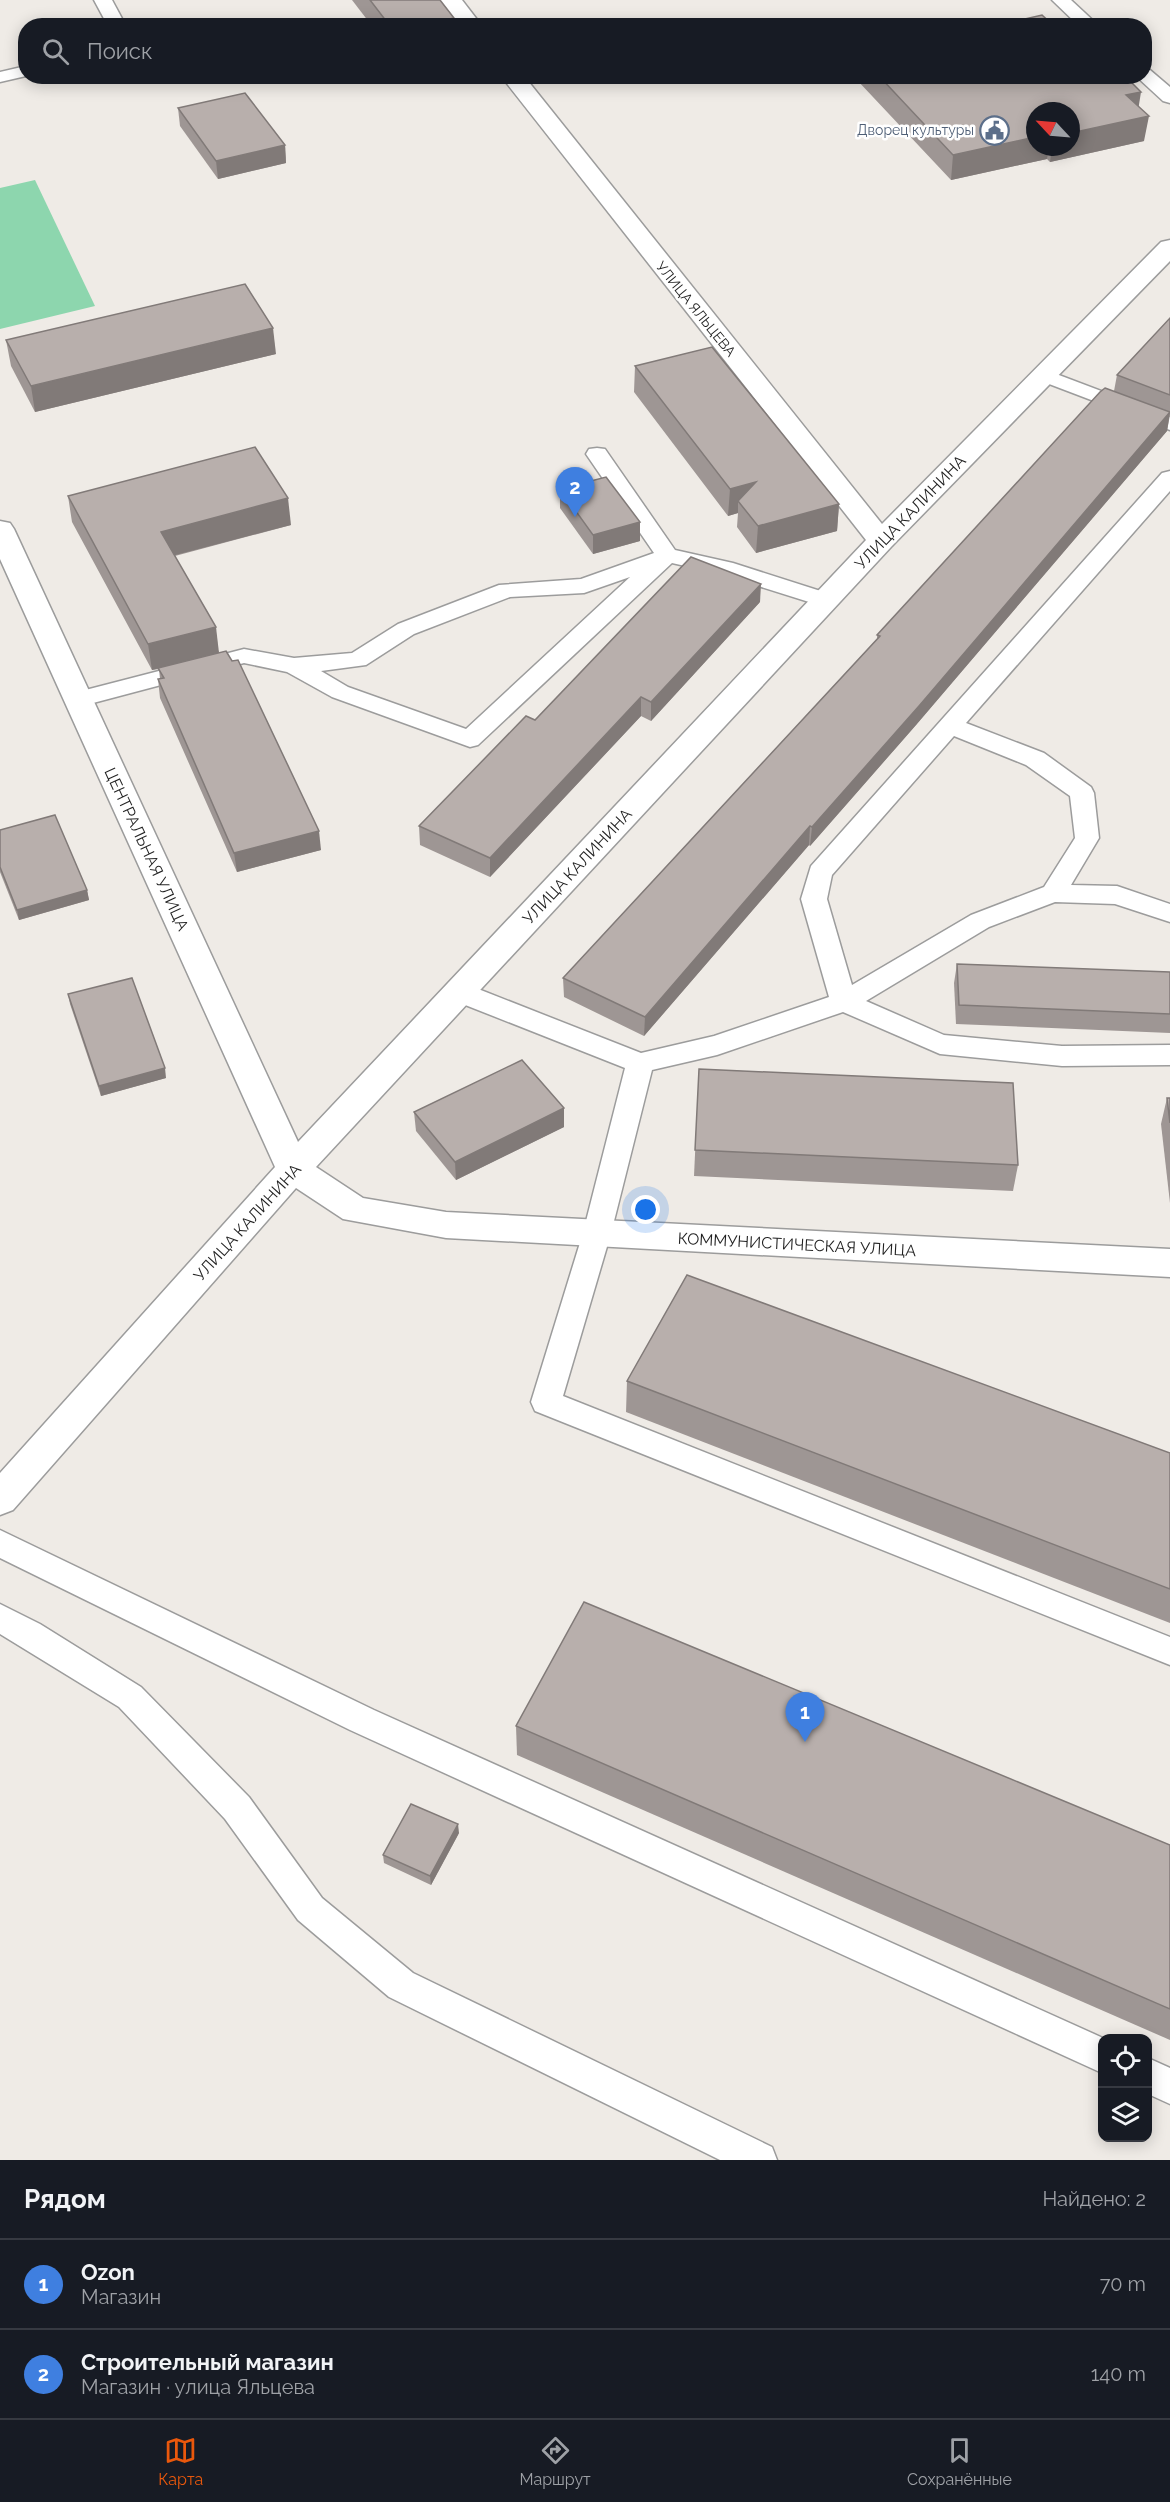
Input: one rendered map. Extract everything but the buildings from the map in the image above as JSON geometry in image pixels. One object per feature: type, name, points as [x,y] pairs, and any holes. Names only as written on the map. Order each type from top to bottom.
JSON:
[{"type":"street","points":[[451,0],[465,18]]},
{"type":"street","name":"УЛИЦА ЯЛЬЦЕВА","points":[[518,84],[881,541]]},
{"type":"street","name":"УЛИЦА КАЛИНИНА","points":[[0,1499],[293,1169],[881,541],[1170,247]]},
{"type":"street","name":"ЦЕНТРАЛЬНАЯ УЛИЦА","points":[[0,529],[293,1169]]},
{"type":"street","name":"КОММУНИСТИЧЕСКАЯ УЛИЦА","points":[[293,1169],[355,1210],[446,1226],[1170,1263]]},
{"type":"lane","points":[[103,0],[113,18]]},
{"type":"lane","points":[[1061,0],[1081,18]]},
{"type":"lane","points":[[0,76],[18,73]]},
{"type":"lane","points":[[1152,81],[1170,97]]},
{"type":"lane","points":[[1043,375],[1170,424]]},
{"type":"lane","points":[[597,454],[667,555]]},
{"type":"lane","points":[[844,1002],[814,898],[820,872],[1170,478]]},
{"type":"lane","points":[[294,666],[340,692],[470,739],[667,555]]},
{"type":"lane","points":[[78,699],[244,656],[294,666],[358,660],[406,629],[507,590],[584,586],[667,555],[726,568],[825,600]]},
{"type":"lane","points":[[952,726],[1035,759],[1082,793],[1087,838],[1053,894]]},
{"type":"lane","points":[[459,992],[640,1063],[717,1045],[844,1002],[980,921],[1053,894],[1117,895],[1170,913]]},
{"type":"lane","points":[[844,1002],[940,1044],[1062,1056],[1170,1054]]},
{"type":"lane","points":[[640,1063],[597,1233],[546,1402],[1170,1651]]},
{"type":"lane","points":[[0,1543],[362,1720],[1098,2054]]},
{"type":"lane","points":[[0,1618],[130,1697],[237,1808],[310,1909],[401,1985],[759,2160]]},
{"type":"lane","points":[[1152,2078],[1170,2086]]},
{"type":"green space","points":[[35,180],[95,306],[0,329],[0,188]]},
{"type":"place","name":"Дворец культуры","points":[[995,130]]},
{"type":"place","name":"Строительный магазин","points":[[575,517]]},
{"type":"place","name":"Ozon","points":[[805,1742]]}]
